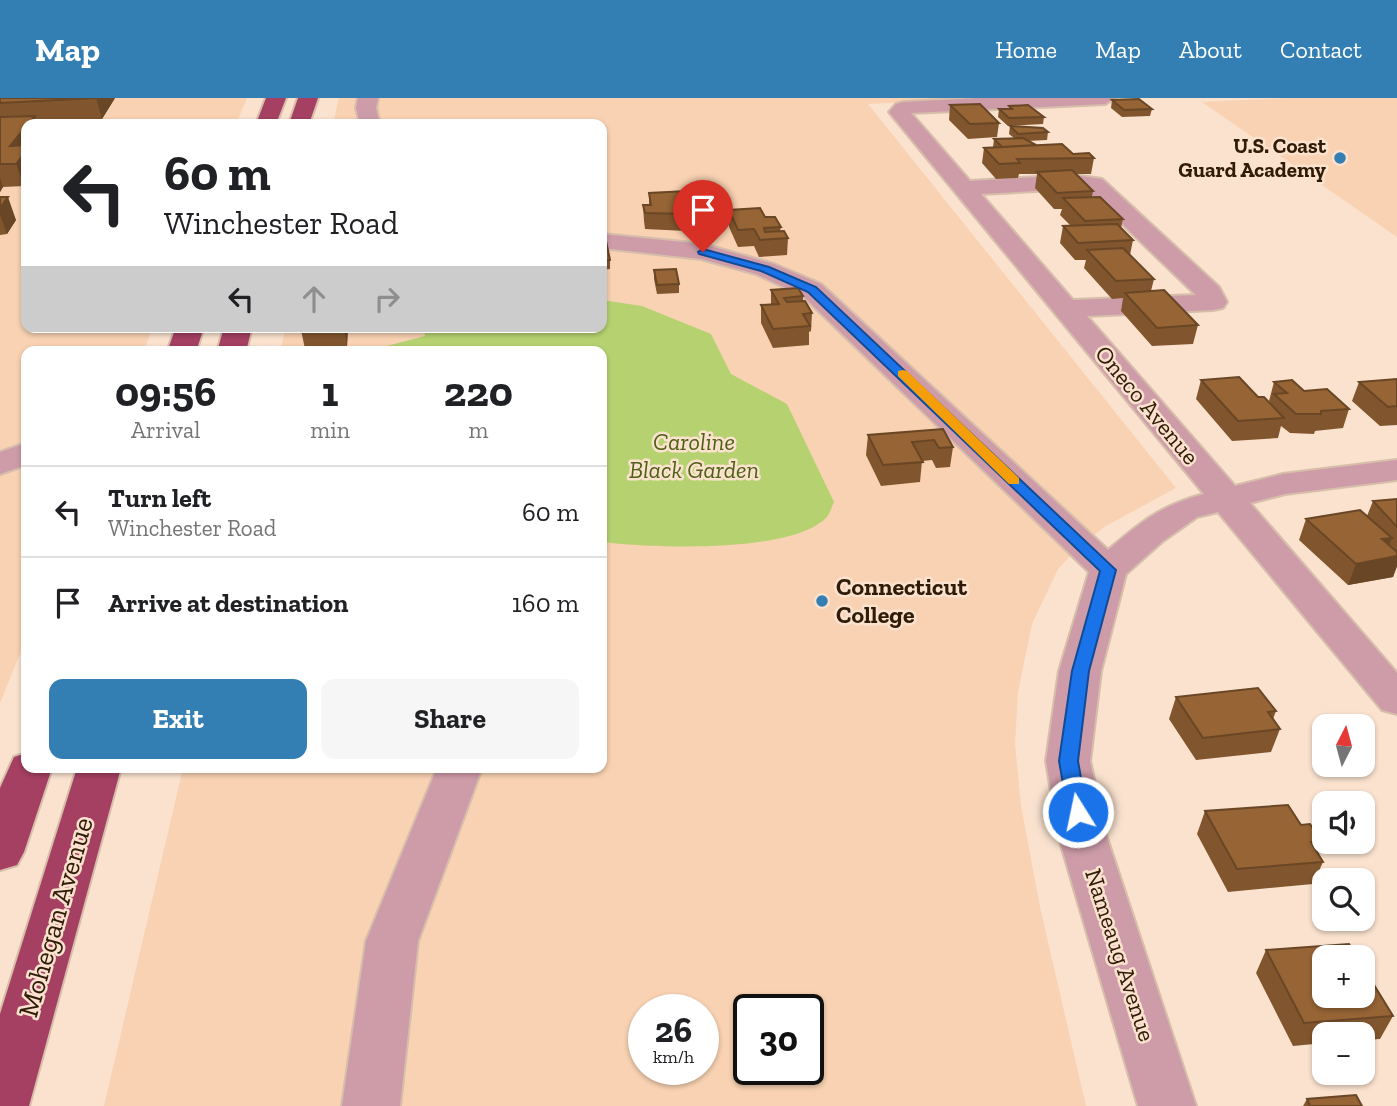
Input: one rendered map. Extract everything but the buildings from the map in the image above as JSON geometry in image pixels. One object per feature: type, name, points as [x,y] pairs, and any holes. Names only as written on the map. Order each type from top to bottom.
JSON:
[{"type":"highway","points":[[268,119],[276,98]]},
{"type":"highway","points":[[301,119],[308,98]]},
{"type":"highway","points":[[0,852],[28,773]]},
{"type":"highway","name":"Mohegan Avenue","points":[[0,1106],[98,773]]},
{"type":"street","points":[[368,98],[366,107],[369,119]]},
{"type":"street","name":"Oneco Avenue","points":[[1105,98],[900,109],[899,112],[1397,700]]},
{"type":"street","points":[[963,188],[1073,182],[1094,184],[1210,293],[1213,302],[1066,309]]},
{"type":"street","points":[[607,242],[703,252],[765,269],[812,290],[1108,570],[1150,533],[1185,510],[1225,497],[1296,482],[1397,470]]},
{"type":"street","points":[[0,464],[21,455]]},
{"type":"street","name":"Nameaug Avenue","points":[[1108,570],[1080,671],[1068,761],[1083,838],[1167,1106]]},
{"type":"street","points":[[371,1106],[392,941],[458,773]]},
{"type":"shaded area","points":[[0,98],[247,98],[238,119],[21,119],[21,333],[151,333],[145,346],[21,346],[21,651],[0,703]]},
{"type":"shaded area","name":"Connecticut College","points":[[339,98],[983,98],[868,104],[1176,488],[1104,527],[1058,569],[1032,624],[1018,692],[1015,744],[1021,806],[1040,907],[1086,1106],[104,1106],[182,773],[607,773],[607,346],[281,346],[285,333],[607,333],[607,119],[334,119]]},
{"type":"shaded area","name":"U.S. Coast Guard Academy","points":[[1289,98],[1397,98],[1397,237],[1202,102]]},
{"type":"green space","name":"Caroline Black Garden","points":[[607,301],[642,306],[711,334],[731,374],[787,404],[834,502],[827,517],[809,529],[754,543],[653,546],[607,542],[607,346],[387,346],[425,336],[425,333],[607,333]]},
{"type":"slow traffic","points":[[903,374],[1014,481]]},
{"type":"place","name":"U.S. Coast Guard Academy","points":[[1340,158]]},
{"type":"place","name":"Connecticut College","points":[[822,601]]},
{"type":"route","points":[[703,252],[765,269],[812,290],[845,318],[1108,570],[1080,671],[1068,761],[1078,812]]}]
